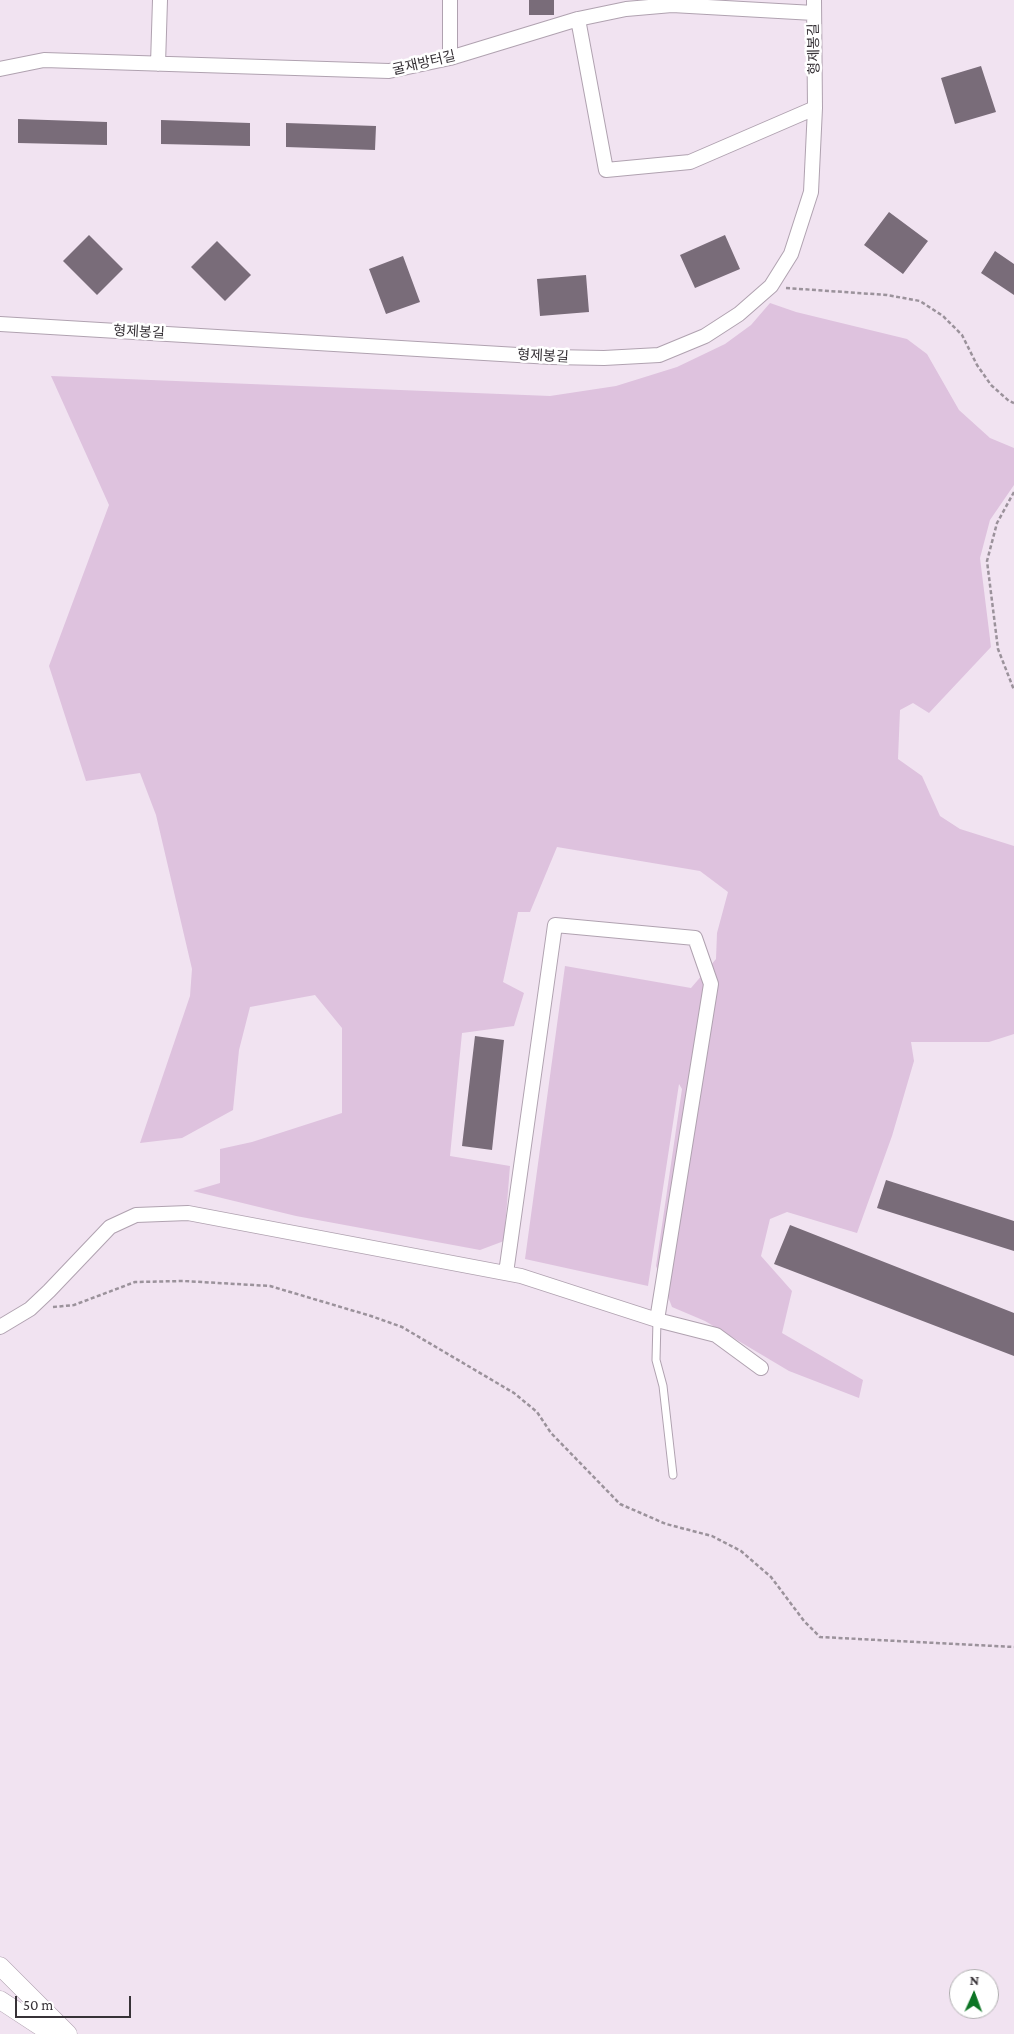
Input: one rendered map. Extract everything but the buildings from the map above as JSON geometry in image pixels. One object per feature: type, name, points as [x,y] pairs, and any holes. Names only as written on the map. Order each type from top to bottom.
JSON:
[{"type":"street","points":[[158,64],[160,0]]},
{"type":"street","points":[[450,0],[450,58]]},
{"type":"street","name":"굴재방터길","points":[[0,69],[44,60],[389,72],[450,58],[578,19],[626,9],[672,5],[814,6]]},
{"type":"street","name":"형제봉길","points":[[0,324],[604,358],[659,356],[705,336],[739,314],[771,286],[791,254],[811,192],[815,108],[814,6]]},
{"type":"street","points":[[578,19],[606,170],[690,162],[815,108]]},
{"type":"street","points":[[506,1274],[555,925],[695,938],[711,984],[657,1320]]},
{"type":"street","points":[[0,1327],[30,1309],[110,1227],[136,1215],[188,1213],[521,1276],[657,1320],[716,1335],[761,1368]]},
{"type":"street","points":[[0,1966],[68,2034]]},
{"type":"street","points":[[0,2000],[52,2034]]},
{"type":"lane","points":[[657,1320],[656,1360],[663,1386],[673,1475]]},
{"type":"path","points":[[771,286],[887,295],[920,302],[943,316],[962,335],[977,365],[991,385],[1008,401],[1014,403]]},
{"type":"path","points":[[1014,492],[997,523],[987,561],[998,649],[1014,690]]},
{"type":"path","points":[[30,1309],[74,1305],[135,1282],[182,1281],[270,1286],[371,1316],[402,1327],[514,1393],[537,1412],[551,1433],[620,1504],[666,1524],[712,1536],[741,1551],[771,1576],[804,1622],[820,1637],[1014,1648]]},
{"type":"shaded area","points":[[770,303],[796,312],[907,339],[927,354],[959,410],[990,438],[1014,448],[1014,485],[990,520],[980,558],[991,647],[929,713],[913,703],[900,710],[898,759],[922,776],[940,816],[960,829],[1014,846],[1014,1034],[989,1042],[911,1042],[914,1061],[892,1136],[857,1233],[787,1212],[770,1219],[761,1256],[792,1291],[782,1333],[863,1380],[859,1398],[789,1371],[705,1321],[672,1307],[656,1266],[682,1089],[679,1084],[648,1286],[525,1259],[565,966],[691,988],[716,959],[717,933],[728,892],[700,871],[557,847],[530,912],[518,912],[503,982],[524,993],[514,1026],[462,1033],[450,1156],[510,1166],[504,1241],[480,1250],[296,1216],[193,1191],[220,1183],[220,1149],[252,1142],[342,1113],[342,1028],[315,995],[250,1007],[239,1050],[233,1110],[182,1138],[140,1143],[190,996],[192,969],[156,815],[140,773],[86,781],[49,666],[109,505],[51,376],[550,396],[616,386],[677,367],[725,344],[751,325]]}]
